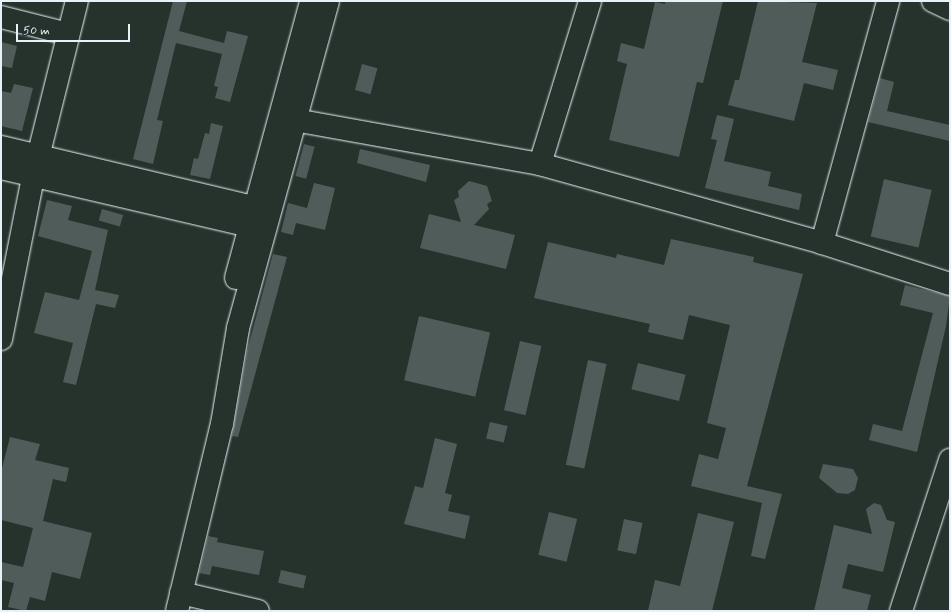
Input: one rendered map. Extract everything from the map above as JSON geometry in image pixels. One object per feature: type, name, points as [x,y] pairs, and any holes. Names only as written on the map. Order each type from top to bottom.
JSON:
[{"type":"street","points":[[1,339],[36,167],[77,1]]},
{"type":"street","points":[[258,611],[179,602],[222,424],[258,218],[311,1]]},
{"type":"street","points":[[162,611],[208,421],[223,325],[258,218],[295,120],[328,1]]},
{"type":"street","points":[[540,164],[590,1]]},
{"type":"street","points":[[822,243],[888,1]]},
{"type":"street","points":[[1,17],[68,34]]},
{"type":"street","points":[[295,120],[540,164],[822,243],[950,284]]},
{"type":"street","points":[[1,147],[36,167]]},
{"type":"street","points":[[1,168],[36,167],[258,218]]},
{"type":"street","points":[[901,611],[950,460]]},
{"type":"building","points":[[173,1],[187,1],[179,31],[224,43],[227,31],[248,36],[230,102],[215,98],[218,87],[214,86],[222,54],[176,43],[157,120],[163,121],[153,164],[133,159]]},
{"type":"building","points":[[665,1],[723,1],[703,83],[697,82],[679,157],[609,140],[627,64],[617,61],[621,43],[644,49],[655,2],[665,4]]},
{"type":"building","points":[[758,1],[817,3],[802,62],[838,70],[833,90],[804,83],[794,121],[728,105],[735,80],[739,80]]},
{"type":"building","points":[[1,42],[17,46],[12,68],[1,66]]},
{"type":"building","points":[[362,64],[377,68],[370,94],[355,90]]},
{"type":"building","points":[[880,78],[894,82],[887,111],[950,125],[950,141],[868,122]]},
{"type":"building","points":[[14,84],[33,88],[22,131],[1,126],[1,91],[11,93]]},
{"type":"building","points":[[717,115],[734,119],[724,161],[771,172],[768,186],[802,194],[799,210],[705,188],[717,140],[711,139]]},
{"type":"building","points":[[211,123],[223,126],[210,179],[190,175],[194,158],[198,159],[205,133],[209,134]]},
{"type":"building","points":[[304,144],[315,147],[306,179],[295,176]]},
{"type":"building","points":[[360,149],[430,165],[426,182],[357,163]]},
{"type":"building","points":[[884,179],[932,190],[918,248],[871,236]]},
{"type":"building","points":[[469,181],[487,186],[492,201],[487,204],[489,209],[474,225],[515,235],[506,269],[420,248],[429,214],[461,222],[454,200],[459,197],[458,191]]},
{"type":"building","points":[[314,183],[335,188],[325,230],[296,223],[293,235],[281,232],[288,203],[307,208]]},
{"type":"building","points":[[47,200],[72,206],[68,220],[108,230],[95,290],[119,295],[115,308],[96,304],[76,385],[63,382],[73,343],[34,333],[45,292],[79,300],[92,251],[38,236]]},
{"type":"building","points":[[102,209],[123,215],[120,227],[99,221]]},
{"type":"building","points":[[671,239],[754,257],[753,262],[803,274],[747,486],[782,494],[765,559],[751,556],[762,503],[691,486],[699,454],[718,459],[726,428],[707,423],[730,325],[689,315],[683,340],[648,332],[650,324],[534,298],[548,242],[616,258],[617,254],[664,265]]},
{"type":"building","points":[[273,254],[287,257],[238,437],[232,436],[247,351]]},
{"type":"building","points":[[905,285],[950,296],[946,326],[917,452],[869,440],[873,424],[902,431],[933,313],[900,305]]},
{"type":"building","points":[[419,316],[490,332],[475,397],[404,380]]},
{"type":"building","points":[[520,341],[541,346],[525,415],[504,410]]},
{"type":"building","points":[[588,360],[607,364],[584,469],[566,465]]},
{"type":"building","points":[[638,363],[686,375],[679,401],[631,389]]},
{"type":"building","points":[[490,422],[508,426],[504,443],[486,439]]},
{"type":"building","points":[[10,437],[40,444],[35,460],[69,468],[66,482],[53,479],[43,521],[92,533],[80,579],[52,572],[45,601],[30,597],[26,611],[8,607],[14,583],[1,580],[1,562],[23,567],[33,528],[1,520],[1,472]]},
{"type":"building","points":[[435,438],[457,444],[445,493],[452,495],[448,511],[470,516],[465,539],[404,524],[415,486],[423,488]]},
{"type":"building","points":[[823,464],[853,469],[858,478],[855,490],[848,494],[837,493],[819,478]]},
{"type":"building","points":[[874,503],[881,505],[887,520],[895,522],[883,572],[848,564],[842,588],[871,595],[867,611],[814,611],[834,525],[872,534],[866,509]]},
{"type":"building","points":[[549,512],[577,519],[566,562],[538,555]]},
{"type":"building","points":[[698,513],[734,522],[712,611],[648,611],[655,580],[680,586]]},
{"type":"building","points":[[624,519],[643,523],[636,554],[617,550]]},
{"type":"building","points":[[208,536],[218,538],[217,542],[264,551],[259,575],[212,566],[210,575],[199,573]]},
{"type":"building","points":[[281,570],[306,576],[303,589],[278,583]]}]
